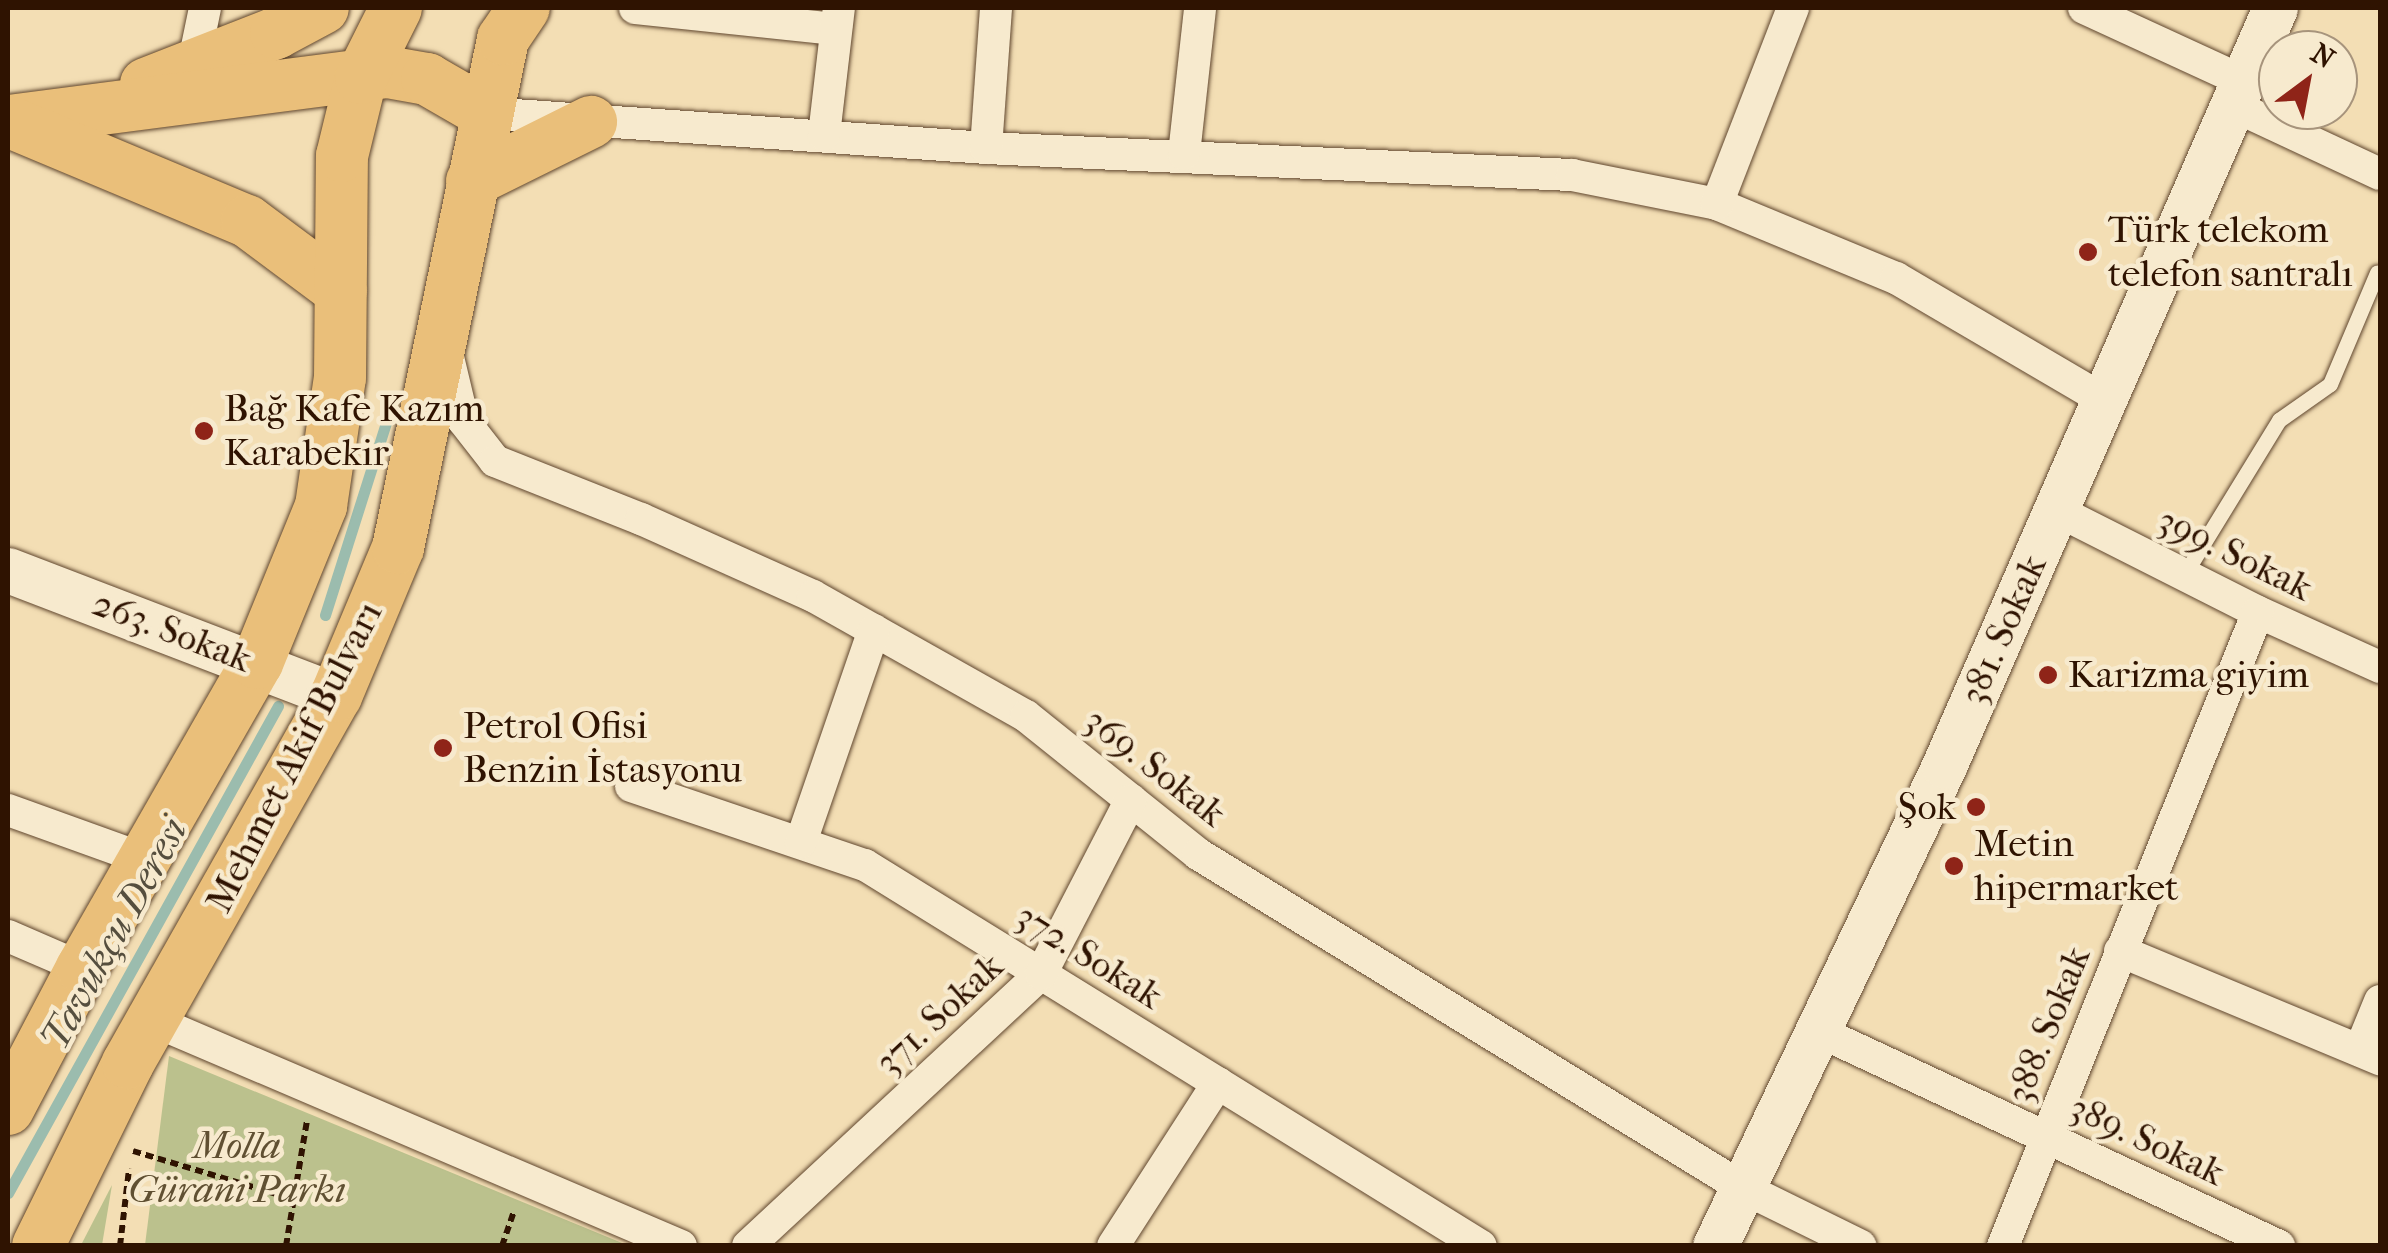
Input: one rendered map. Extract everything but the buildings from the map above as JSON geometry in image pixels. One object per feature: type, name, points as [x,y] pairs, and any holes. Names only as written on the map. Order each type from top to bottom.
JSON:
[{"type":"main road","points":[[8,121],[110,98],[276,33],[323,8]]},
{"type":"main road","name":"Mehmet Akif Bulvarı","points":[[8,1109],[82,968],[257,662],[321,506],[340,378],[342,156],[360,78],[396,8]]},
{"type":"main road","name":"Mehmet Akif Bulvarı","points":[[38,1246],[128,1063],[336,696],[398,548],[503,39],[524,8]]},
{"type":"main road","points":[[8,121],[387,72],[426,79],[486,113]]},
{"type":"main road","points":[[8,121],[247,222],[341,291]]},
{"type":"main road","points":[[472,181],[590,122]]},
{"type":"street","points":[[193,66],[205,8]]},
{"type":"street","points":[[636,8],[838,18],[824,135]]},
{"type":"street","points":[[986,148],[996,8]]},
{"type":"street","points":[[1184,154],[1200,8]]},
{"type":"street","points":[[1717,204],[1793,8]]},
{"type":"street","points":[[2084,8],[2380,174]]},
{"type":"street","name":"381. Sokak","points":[[1715,1246],[1944,766],[2275,8]]},
{"type":"street","points":[[486,113],[986,148],[1184,154],[1572,175],[1717,204],[1896,278],[2104,400]]},
{"type":"street","name":"369. Sokak","points":[[443,339],[463,420],[495,461],[814,596],[1026,716],[1214,864],[1743,1188],[1861,1246]]},
{"type":"street","name":"399. Sokak","points":[[2056,510],[2258,612],[2380,668]]},
{"type":"street","name":"263. Sokak","points":[[8,570],[257,662],[336,696]]},
{"type":"street","name":"388. Sokak","points":[[2004,1246],[2258,612]]},
{"type":"street","points":[[802,842],[874,630]]},
{"type":"street","name":"372. Sokak","points":[[631,786],[864,865],[1481,1246]]},
{"type":"street","name":"371. Sokak","points":[[748,1246],[1041,974],[1131,800]]},
{"type":"street","points":[[8,810],[144,859]]},
{"type":"street","points":[[8,936],[82,968]]},
{"type":"street","points":[[2120,951],[2370,1054],[2380,1001]]},
{"type":"street","points":[[154,1022],[681,1246]]},
{"type":"street","name":"389. Sokak","points":[[1818,1030],[2279,1246]]},
{"type":"street","points":[[1113,1246],[1218,1083]]},
{"type":"lane","points":[[2184,574],[2279,420],[2330,384],[2376,273]]},
{"type":"path","points":[[286,1246],[312,1090]]},
{"type":"path","points":[[129,1150],[294,1199]]},
{"type":"path","points":[[120,1246],[129,1194]]},
{"type":"green space","name":"Molla Gürani Parkı","points":[[169,1056],[627,1245],[145,1245]]},
{"type":"green space","name":"Molla Gürani Parkı","points":[[112,1185],[102,1245],[81,1245]]},
{"type":"waterway","name":"Tavukçu Deresi","points":[[325,615],[391,407]]},
{"type":"waterway","name":"Tavukçu Deresi","points":[[8,1193],[278,706]]},
{"type":"place","name":"Türk telekom telefon santralı","points":[[2088,252]]},
{"type":"place","name":"Bağ Kafe Kazım Karabekir","points":[[204,431]]},
{"type":"place","name":"Karizma giyim","points":[[2048,675]]},
{"type":"place","name":"Petrol Ofisi Benzin İstasyonu","points":[[443,748]]},
{"type":"place","name":"Şok","points":[[1976,807]]},
{"type":"place","name":"Metin hipermarket","points":[[1954,866]]}]
